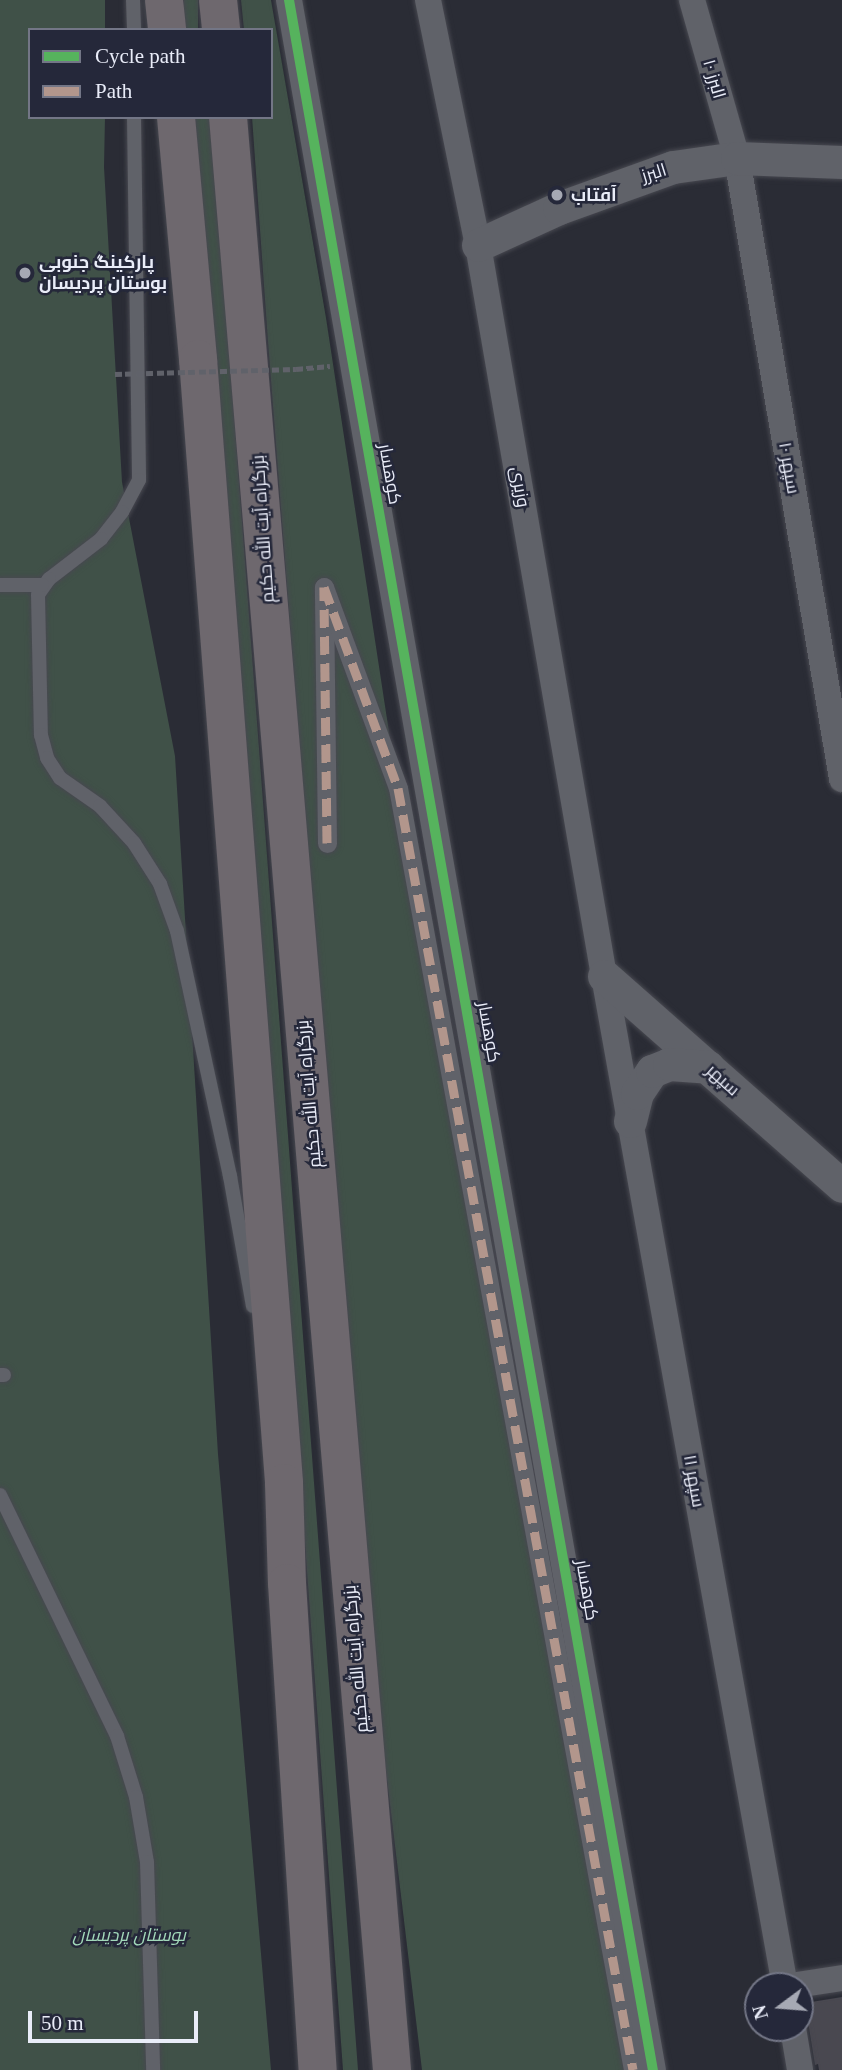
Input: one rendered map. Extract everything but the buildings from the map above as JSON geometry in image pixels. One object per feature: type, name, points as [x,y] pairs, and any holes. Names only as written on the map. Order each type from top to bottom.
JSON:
[{"type":"highway","points":[[164,0],[167,28]]},
{"type":"highway","points":[[218,0],[221,28]]},
{"type":"highway","points":[[176,119],[198,359],[284,1483],[286,1583],[318,2070]]},
{"type":"highway","name":"بزرگراه آیت الله حکیم","points":[[228,119],[392,2063]]},
{"type":"street","name":"کوهسار","points":[[289,0],[653,2070]]},
{"type":"street","name":"وزیری","points":[[428,0],[478,245],[604,976]]},
{"type":"street","name":"البرز ۱۰","points":[[692,0],[737,158]]},
{"type":"street","name":"البرز","points":[[478,245],[559,208],[673,167],[737,158],[842,162]]},
{"type":"street","name":"سپهر ۱۰","points":[[737,158],[842,779]]},
{"type":"street","points":[[327,843],[324,587],[398,788],[633,2070]]},
{"type":"street","name":"سپهر","points":[[604,976],[842,1186]]},
{"type":"street","name":"سپهر ۱۱","points":[[604,976],[784,1972]]},
{"type":"street","points":[[629,1121],[637,1093],[652,1071],[668,1065],[708,1067]]},
{"type":"street","points":[[814,1982],[842,1978]]},
{"type":"street","points":[[795,2042],[800,2070]]},
{"type":"lane","points":[[133,0],[134,28]]},
{"type":"lane","points":[[134,119],[139,480],[122,512],[100,539],[42,585],[36,607],[43,746],[60,778],[100,806],[134,843],[160,884],[177,931],[230,1176],[284,1483]]},
{"type":"lane","points":[[0,585],[42,585]]},
{"type":"lane","points":[[0,1495],[117,1736],[136,1797],[147,1862],[153,2070]]},
{"type":"path","points":[[115,374],[296,369],[353,364]]},
{"type":"green space","name":"بوستان پردیسان","points":[[0,0],[105,0],[105,28],[28,28],[28,119],[105,119],[104,167],[122,482],[175,756],[218,1454],[271,2070],[0,2070]]},
{"type":"green space","points":[[184,0],[198,0],[198,28],[184,28]]},
{"type":"green space","points":[[241,0],[271,0],[326,318],[392,752],[539,1559],[652,2070],[422,2070],[367,1613],[268,342],[252,119],[273,119],[273,28],[244,28]]},
{"type":"green space","points":[[195,119],[209,119],[220,228],[358,2070],[343,2070],[271,1072]]},
{"type":"marked path","points":[[327,843],[324,587],[398,788],[633,2070]]},
{"type":"cycle path","points":[[289,0],[653,2070]]},
{"type":"place","name":"آفتاب","points":[[557,195]]},
{"type":"place","name":"پارکینگ جنوبی بوستان پردیسان","points":[[25,273]]}]
